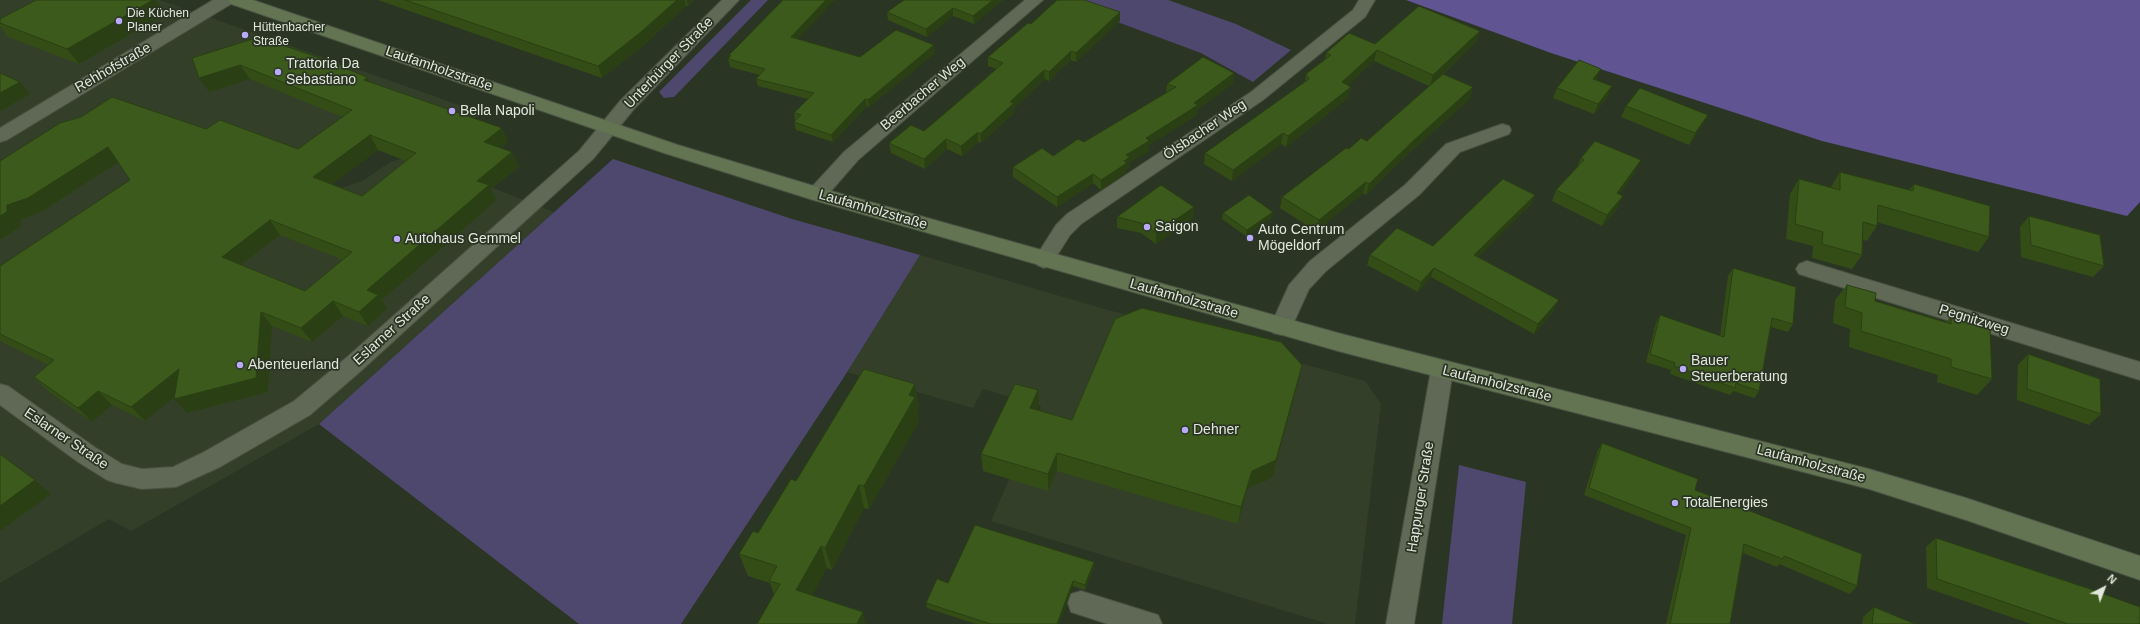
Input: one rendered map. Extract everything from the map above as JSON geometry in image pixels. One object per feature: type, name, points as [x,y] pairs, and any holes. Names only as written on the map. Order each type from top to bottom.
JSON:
[{"type":"main road","name":"Laufamholzstraße","points":[[237,0],[608,128],[817,194],[1044,260],[1442,370],[1684,430],[1869,479],[1966,509],[2140,568]]},
{"type":"street","name":"Rehhofstraße","points":[[0,136],[225,0]]},
{"type":"street","name":"Unterbürger Straße","points":[[608,128],[627,105],[731,0]]},
{"type":"street","name":"Beerbacher Weg","points":[[817,194],[851,156],[1035,0]]},
{"type":"street","name":"Ölsbacher Weg","points":[[1044,260],[1063,230],[1074,219],[1257,96],[1359,13],[1367,0]]},
{"type":"street","name":"Eslarner Straße","points":[[0,393],[87,455],[116,473],[142,479],[176,476],[211,460],[302,408],[581,159],[608,128]]},
{"type":"street","points":[[1281,326],[1300,285],[1318,266],[1412,190],[1453,148],[1502,130]]},
{"type":"street","name":"Pegnitzweg","points":[[1807,269],[2140,371]]},
{"type":"street","name":"Happurger Straße","points":[[1400,624],[1442,370]]},
{"type":"street","points":[[1082,603],[1148,624]]},
{"type":"shaded area","points":[[0,0],[160,0],[482,113],[440,144],[368,117],[281,167],[337,190],[364,180],[390,162],[412,156],[554,212],[319,424],[131,531],[109,519],[0,583]]},
{"type":"shaded area","points":[[751,0],[768,0],[674,97],[664,98],[659,92]]},
{"type":"shaded area","points":[[1058,0],[1168,0],[1236,24],[1291,50],[1253,82],[1201,53]]},
{"type":"shaded area","points":[[1406,0],[2140,0],[2140,202],[2127,216],[1822,141],[1551,53]]},
{"type":"shaded area","points":[[613,159],[792,219],[920,255],[844,377],[681,624],[579,624],[319,424]]},
{"type":"shaded area","points":[[920,255],[1094,306],[1365,381],[1381,404],[1355,624],[1328,624],[991,521],[1041,406],[983,389],[973,408],[847,372]]},
{"type":"shaded area","points":[[1459,465],[1526,482],[1512,624],[1442,624]]},
{"type":"building","points":[[36,0],[153,0],[67,49],[0,23],[0,19]]},
{"type":"building","points":[[405,0],[677,0],[641,32],[598,66]]},
{"type":"building","points":[[783,0],[826,0],[791,37],[860,57],[896,30],[934,45],[868,100],[865,99],[831,135],[794,122],[801,115],[794,113],[814,93],[756,79],[765,69],[728,59],[731,56],[729,55]]},
{"type":"building","points":[[904,0],[993,0],[973,16],[953,8],[926,29],[887,12]]},
{"type":"building","points":[[1057,0],[1084,0],[1120,12],[1076,53],[1071,51],[1049,72],[1044,70],[1010,102],[1014,103],[980,134],[978,132],[961,146],[946,139],[924,159],[889,143],[911,125],[924,131],[1003,63],[988,57],[1028,23],[1031,24]]},
{"type":"building","points":[[1419,6],[1480,31],[1433,75],[1377,50],[1342,82],[1351,87],[1288,136],[1283,133],[1233,170],[1205,153],[1309,79],[1306,74],[1331,55],[1326,53],[1349,33],[1375,44]]},
{"type":"building","points":[[259,37],[349,68],[347,69],[367,77],[364,80],[502,128],[484,142],[512,152],[477,181],[489,185],[367,290],[378,295],[359,312],[333,301],[301,328],[261,312],[256,378],[174,399],[179,369],[131,407],[98,391],[78,408],[34,377],[54,360],[0,334],[0,266],[130,180],[108,147],[28,198],[7,205],[7,212],[0,216],[0,161],[60,123],[81,117],[112,97],[206,129],[220,120],[298,149],[352,110],[240,65],[199,78],[192,58]],"holes":[[[370,135],[416,153],[362,196],[313,177]],[[270,220],[352,252],[305,291],[222,257]]]},
{"type":"building","points":[[1203,57],[1234,73],[1194,103],[1198,105],[1146,138],[1149,141],[1126,155],[1130,157],[1124,161],[1127,163],[1101,180],[1093,174],[1057,197],[1013,167],[1042,148],[1053,156],[1078,139],[1084,142],[1176,87],[1167,84]]},
{"type":"building","points":[[1579,60],[1601,69],[1593,79],[1612,86],[1598,104],[1557,88]]},
{"type":"building","points":[[0,73],[20,82],[0,93]]},
{"type":"building","points":[[1443,74],[1473,87],[1412,142],[1369,184],[1366,182],[1319,220],[1282,197],[1346,148],[1349,149],[1361,138],[1367,141]]},
{"type":"building","points":[[1640,88],[1708,115],[1695,133],[1626,106]]},
{"type":"building","points":[[1595,141],[1641,160],[1617,193],[1623,196],[1607,215],[1556,190],[1584,160],[1581,158]]},
{"type":"building","points":[[1840,172],[1913,191],[1914,184],[1990,206],[1989,237],[1878,205],[1877,226],[1863,222],[1862,255],[1822,244],[1823,232],[1795,224],[1799,179],[1840,190]]},
{"type":"building","points":[[1503,179],[1535,195],[1474,255],[1559,300],[1538,324],[1434,268],[1421,282],[1370,255],[1397,228],[1433,246]]},
{"type":"building","points":[[1161,185],[1194,207],[1156,233],[1141,223],[1117,217]]},
{"type":"building","points":[[1249,195],[1273,212],[1247,230],[1223,213]]},
{"type":"building","points":[[2029,216],[2100,235],[2104,266],[2031,245]]},
{"type":"building","points":[[1733,268],[1796,287],[1793,324],[1772,318],[1759,391],[1736,383],[1735,388],[1674,366],[1675,363],[1650,354],[1660,315],[1724,337]]},
{"type":"building","points":[[1847,285],[1876,293],[1875,301],[1951,324],[1951,316],[1990,328],[1992,379],[1951,367],[1951,359],[1861,331],[1862,313],[1845,307]]},
{"type":"building","name":"Dehner","points":[[1142,308],[1281,342],[1302,365],[1276,460],[1252,471],[1241,507],[1057,453],[1048,474],[981,454],[1015,384],[1038,390],[1030,408],[1072,420],[1115,319]]},
{"type":"building","points":[[2028,354],[2100,379],[2101,414],[2027,389]]},
{"type":"building","points":[[864,369],[915,384],[909,395],[915,397],[864,486],[859,485],[825,548],[821,546],[796,590],[863,612],[857,624],[757,624],[780,584],[769,581],[777,566],[739,554],[753,531],[758,533],[791,479],[796,481]]},
{"type":"building","points":[[1602,443],[1698,479],[1695,490],[1862,554],[1857,586],[1784,556],[1783,559],[1744,544],[1730,624],[1670,624],[1691,528],[1589,488]]},
{"type":"building","points":[[0,454],[35,480],[0,506]]},
{"type":"building","points":[[975,525],[1094,562],[1085,585],[1073,581],[1057,624],[991,624],[926,603],[937,579],[948,583]]},
{"type":"building","points":[[1936,538],[2140,607],[2140,624],[2068,624],[1937,579]]},
{"type":"building","points":[[1874,607],[1915,624],[1872,624]]},
{"type":"place","name":"Die Küchen Planer","points":[[119,21]]},
{"type":"place","name":"Hüttenbacher Straße","points":[[245,35]]},
{"type":"place","name":"Trattoria Da Sebastiano","points":[[278,72]]},
{"type":"place","name":"Bella Napoli","points":[[452,111]]},
{"type":"place","name":"Saigon","points":[[1147,227]]},
{"type":"place","name":"Auto Centrum Mögeldorf","points":[[1250,238]]},
{"type":"place","name":"Autohaus Gemmel","points":[[397,239]]},
{"type":"place","name":"Abenteuerland","points":[[240,365]]},
{"type":"place","name":"Bauer Steuerberatung","points":[[1683,369]]},
{"type":"place","name":"Dehner","points":[[1185,430]]},
{"type":"place","name":"TotalEnergies","points":[[1675,503]]}]
